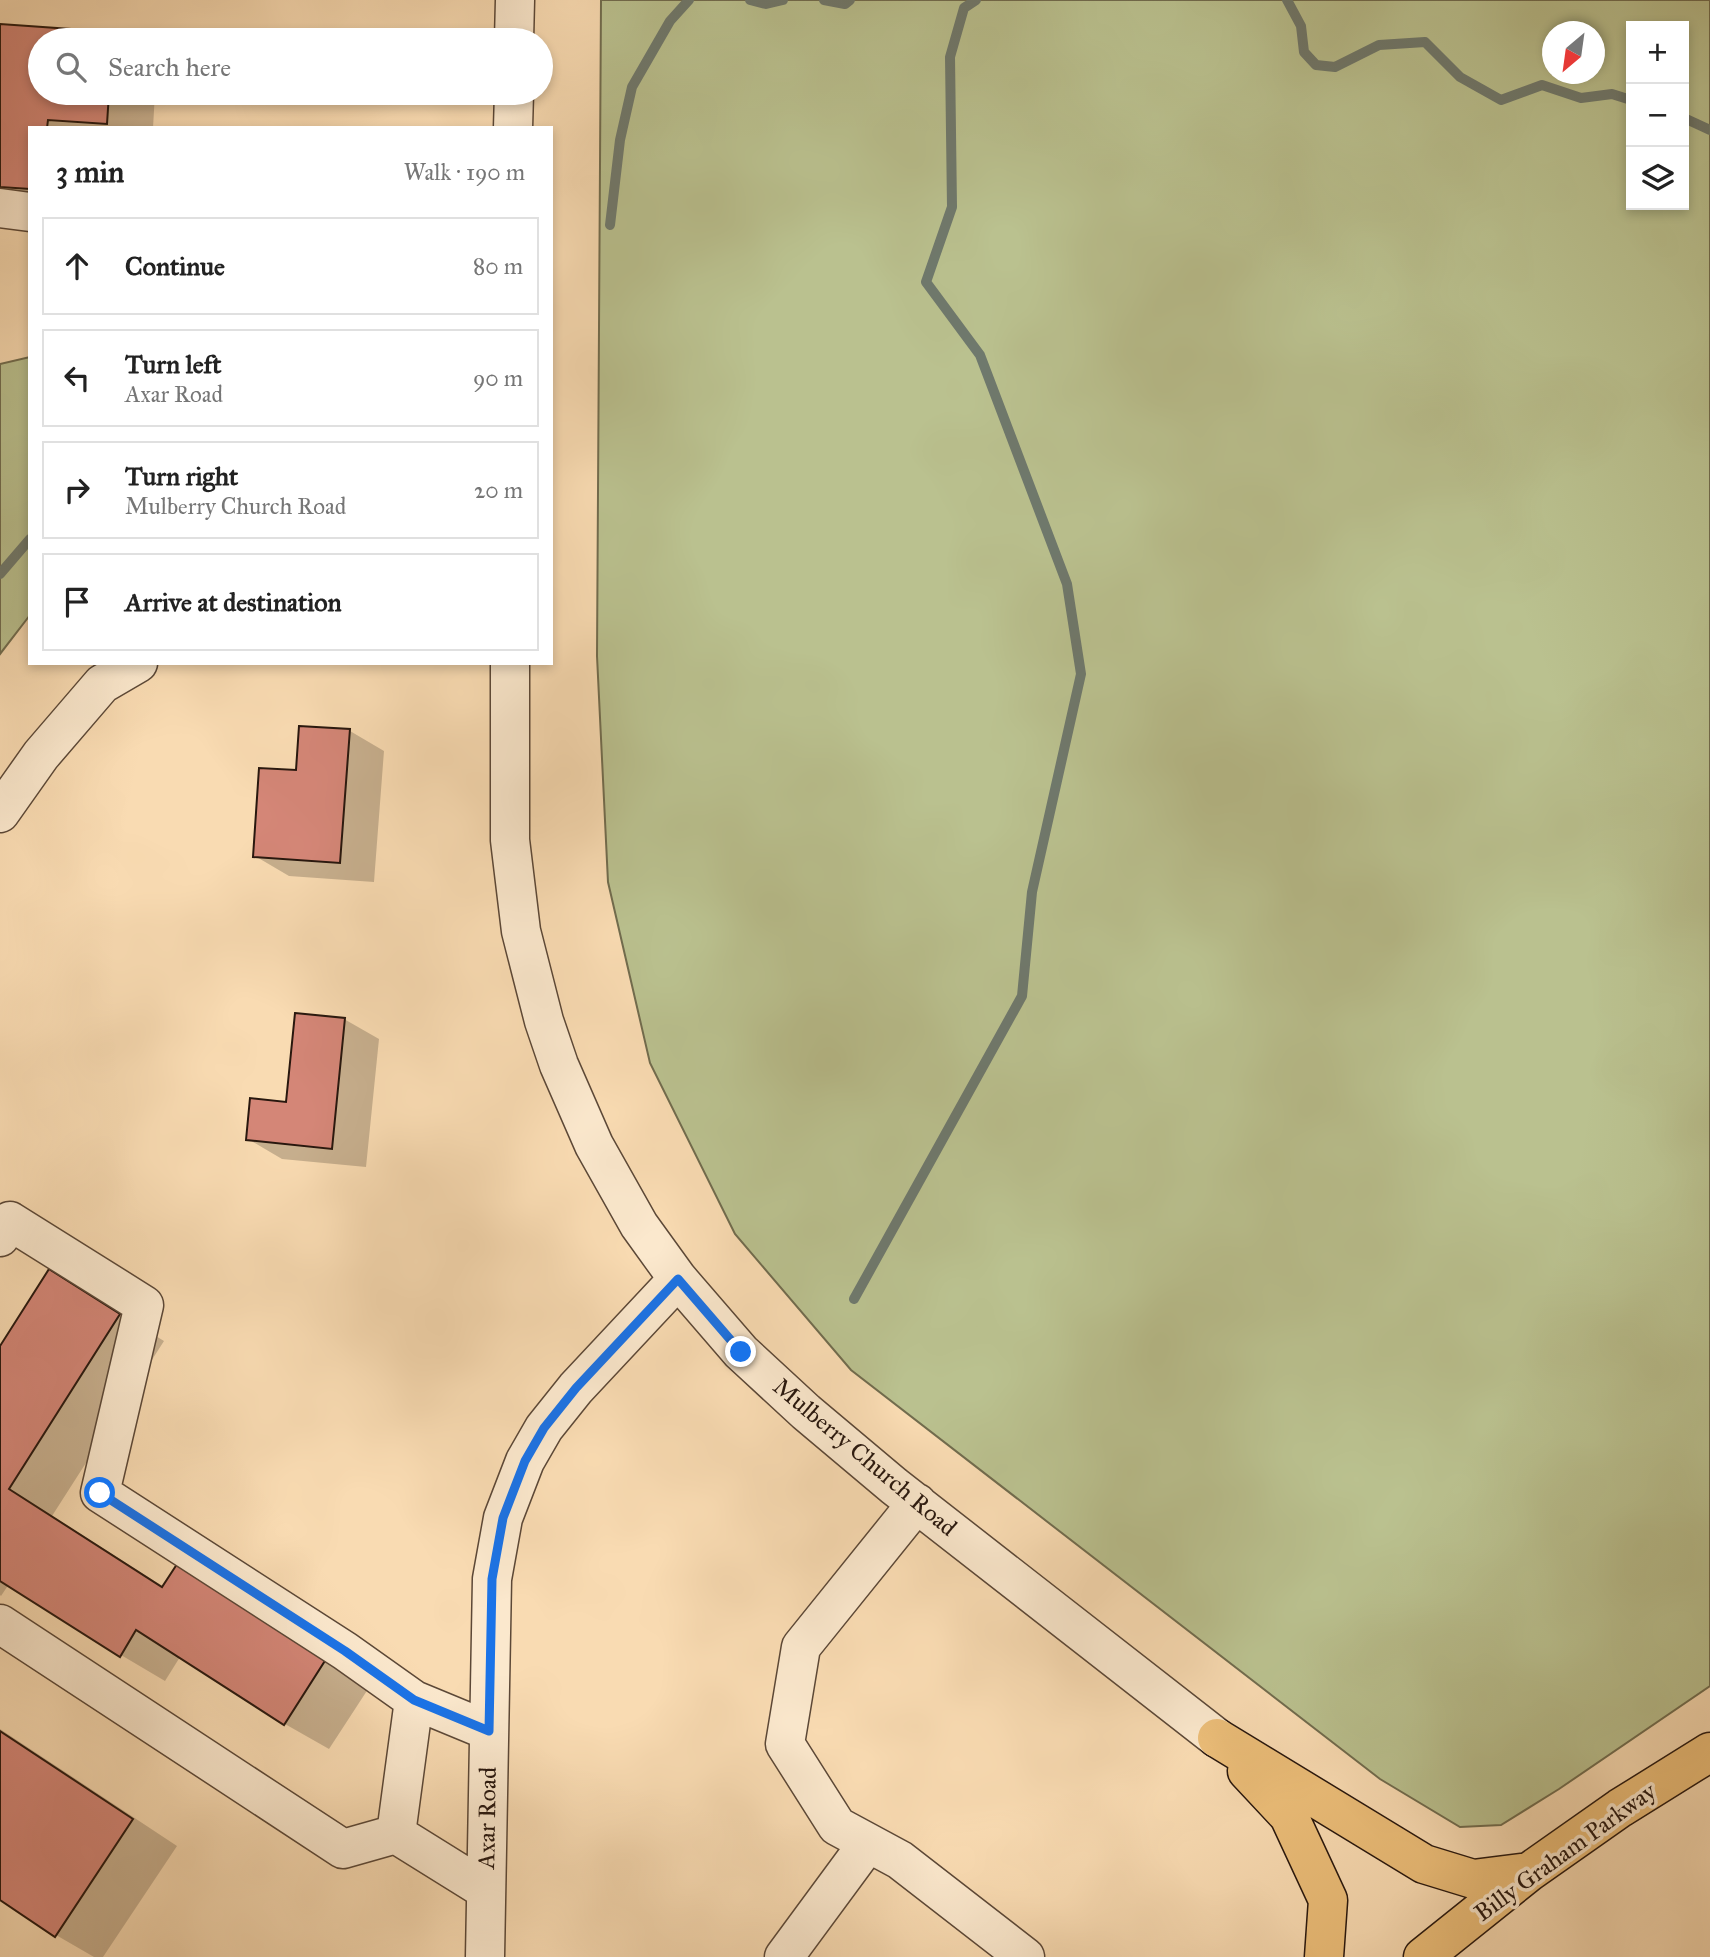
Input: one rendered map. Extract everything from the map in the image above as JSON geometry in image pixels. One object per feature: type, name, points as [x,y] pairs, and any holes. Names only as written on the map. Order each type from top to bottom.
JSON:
[{"type":"highway","points":[[1217,1738],[1424,1864],[1473,1879],[1529,1872]]},
{"type":"highway","points":[[1217,1738],[1289,1816],[1328,1900],[1324,1957]]},
{"type":"highway","name":"Billy Graham Parkway","points":[[1423,1957],[1529,1872],[1620,1808],[1710,1752]]},
{"type":"street","points":[[514,28],[515,0]]},
{"type":"street","points":[[513,126],[514,105]]},
{"type":"street","points":[[0,208],[28,212]]},
{"type":"street","points":[[0,813],[41,755],[102,684],[135,665]]},
{"type":"street","name":"Mulberry Church Road","points":[[510,665],[510,840],[522,931],[544,1021],[559,1065],[594,1145],[639,1225],[678,1279],[741,1352],[806,1412],[917,1503],[1217,1738]]},
{"type":"street","points":[[0,1237],[10,1221],[144,1305],[100,1493],[345,1651],[414,1700],[489,1731]]},
{"type":"street","name":"Axar Road","points":[[485,1957],[492,1579],[503,1518],[525,1461],[544,1428],[576,1388],[678,1279]]},
{"type":"street","points":[[917,1503],[801,1647],[785,1744],[837,1826],[900,1860],[1025,1957]]},
{"type":"street","points":[[0,1624],[343,1849],[396,1834],[486,1889]]},
{"type":"street","points":[[396,1834],[414,1700]]},
{"type":"street","points":[[783,1957],[868,1843]]},
{"type":"green space","points":[[601,0],[1710,0],[1710,1686],[1559,1789],[1501,1825],[1460,1827],[1380,1779],[851,1370],[735,1234],[650,1063],[608,882],[597,656]]},
{"type":"green space","points":[[28,357],[28,618],[0,654],[0,364]]},
{"type":"building","points":[[0,24],[56,28],[28,28],[28,105],[108,105],[107,124],[48,120],[47,126],[28,126],[28,189],[0,187]]},
{"type":"building","points":[[299,726],[350,729],[340,863],[253,857],[259,768],[296,770]]},
{"type":"building","points":[[295,1013],[345,1018],[332,1149],[246,1140],[250,1098],[286,1102]]},
{"type":"building","points":[[49,1269],[120,1314],[9,1489],[162,1587],[179,1561],[328,1656],[284,1725],[136,1630],[120,1657],[0,1581],[0,1346]]},
{"type":"building","points":[[0,1731],[133,1819],[55,1937],[0,1900]]},
{"type":"waterway","points":[[610,225],[620,140],[632,87],[670,21],[689,0]]},
{"type":"waterway","points":[[750,0],[766,4],[783,0]]},
{"type":"waterway","points":[[824,0],[845,4],[850,0]]},
{"type":"waterway","points":[[854,1299],[1022,996],[1032,892],[1081,674],[1067,584],[980,355],[926,282],[952,207],[950,57],[964,8],[976,0]]},
{"type":"waterway","points":[[1287,0],[1301,26],[1304,52],[1316,65],[1335,67],[1379,45],[1425,42],[1460,77],[1501,100],[1542,85],[1581,98],[1612,94],[1626,98]]},
{"type":"waterway","points":[[1689,120],[1710,130]]},
{"type":"waterway","points":[[0,574],[28,541]]},
{"type":"route","points":[[100,1493],[345,1651],[414,1700],[489,1731],[492,1579],[503,1518],[525,1461],[544,1428],[576,1388],[678,1279],[741,1352]]}]
